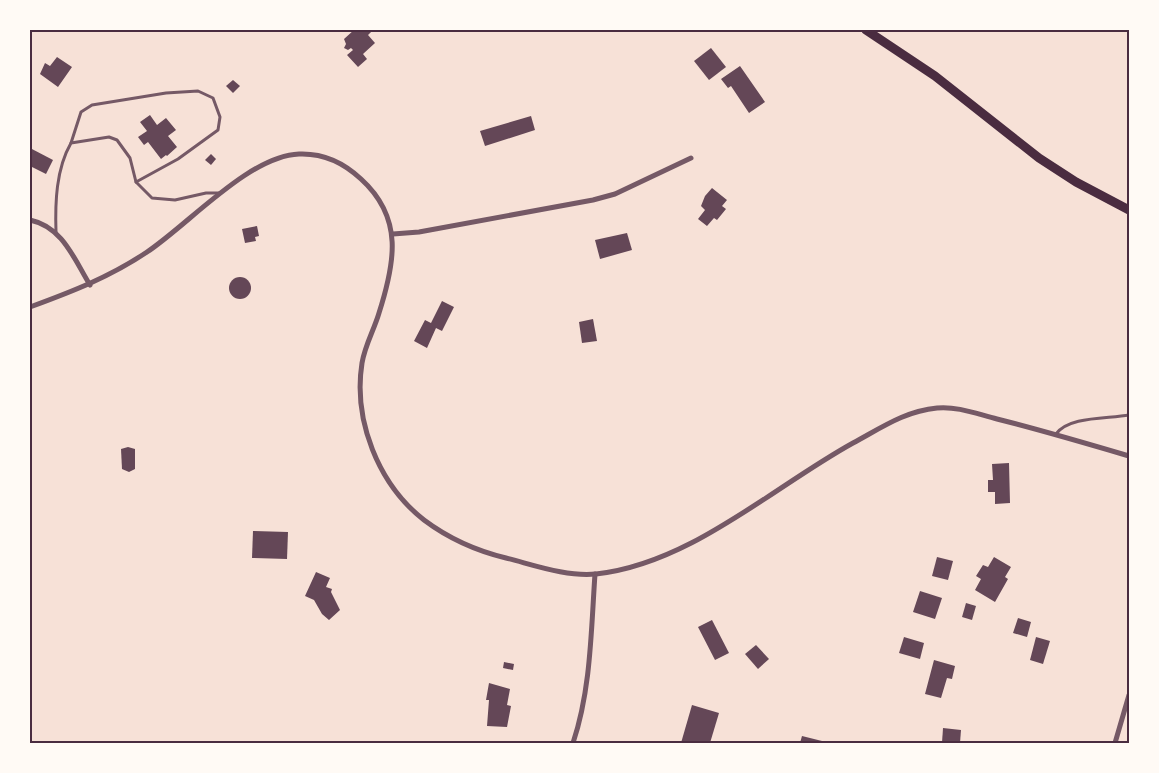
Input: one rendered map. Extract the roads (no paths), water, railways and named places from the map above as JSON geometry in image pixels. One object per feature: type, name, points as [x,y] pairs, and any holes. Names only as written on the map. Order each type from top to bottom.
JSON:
[{"type":"main road","points":[[866,30],[935,76],[1039,158],[1076,182],[1129,210]]},
{"type":"street","points":[[30,307],[90,285],[148,252],[222,192],[253,171],[284,155],[306,154],[326,157],[348,167],[366,183],[382,202],[393,234],[393,255],[389,275],[379,315],[366,343],[359,390],[366,432],[385,473],[406,502],[422,519],[450,537],[502,557],[560,571],[595,574],[675,552],[752,508],[824,460],[908,413],[940,407],[956,409],[1129,456]]},
{"type":"street","points":[[393,234],[419,232],[593,200],[615,194],[691,158]]},
{"type":"street","points":[[30,220],[56,232],[90,285]]},
{"type":"street","points":[[573,743],[584,703],[595,574]]},
{"type":"street","points":[[1116,743],[1129,695]]},
{"type":"lane","points":[[56,232],[55,210],[60,175],[81,112],[92,105],[174,92],[198,91],[213,98],[220,117],[218,130],[178,159],[136,182]]},
{"type":"lane","points":[[71,143],[109,137],[117,140],[130,158],[136,182],[152,198],[175,200],[206,193],[222,192]]},
{"type":"lane","points":[[1056,435],[1061,427],[1074,421],[1129,415]]}]
